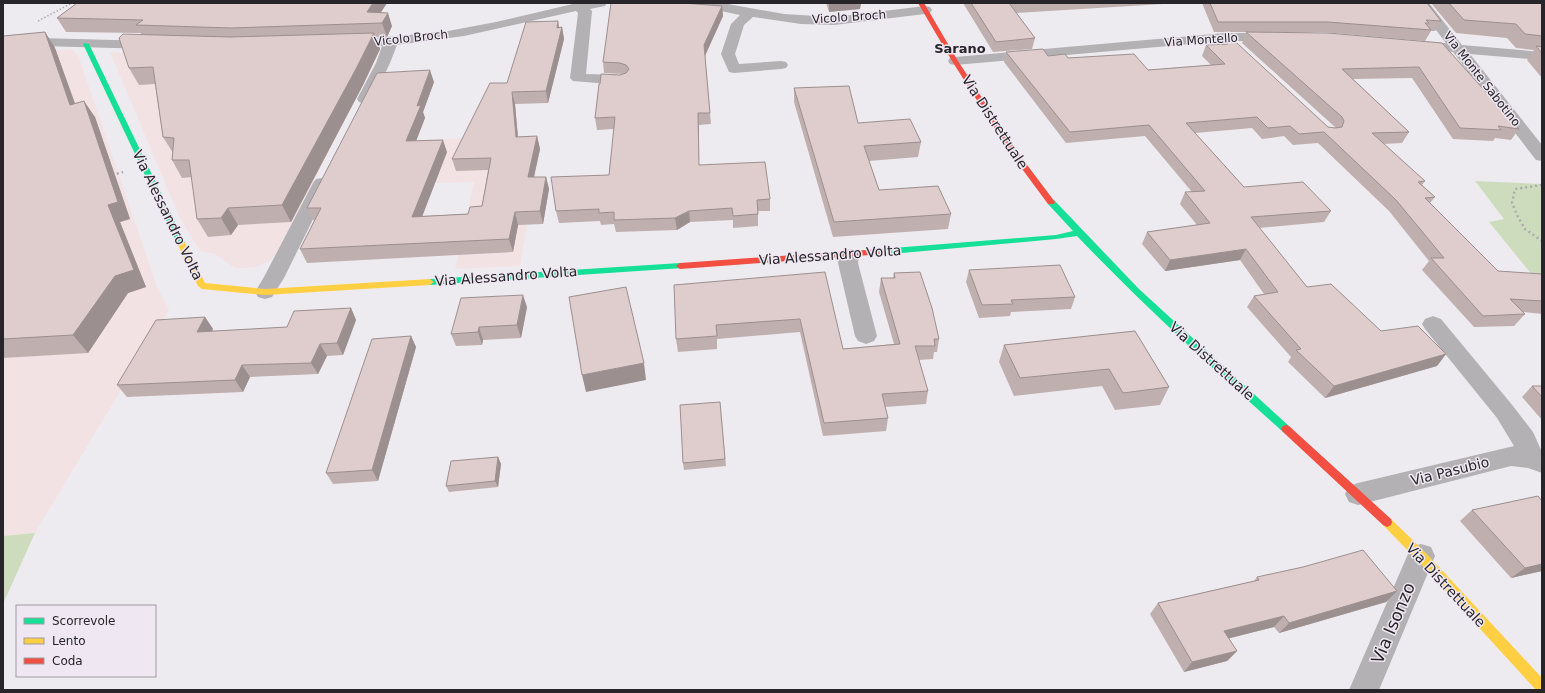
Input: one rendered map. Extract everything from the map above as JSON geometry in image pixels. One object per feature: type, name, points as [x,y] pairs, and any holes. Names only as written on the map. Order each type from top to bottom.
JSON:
[{"type":"street","name":"Vicolo Broch","points":[[330,44],[392,42],[481,29],[578,6],[600,3]]},
{"type":"street","name":"Vicolo Broch","points":[[702,3],[750,13],[803,20],[834,21],[923,6]]},
{"type":"street","name":"Via Monte Sabotino","points":[[1422,3],[1542,156]]},
{"type":"street","points":[[578,6],[585,11],[578,78],[621,80]]},
{"type":"street","name":"Via Distrettuale","points":[[923,6],[955,61],[1015,154],[1042,192],[1078,233],[1168,322],[1358,494],[1421,556],[1542,687]]},
{"type":"street","points":[[750,13],[738,24],[728,54],[734,69],[781,65]]},
{"type":"street","points":[[1225,37],[1242,53]]},
{"type":"street","name":"Via Montello","points":[[955,61],[1225,37],[1285,38]]},
{"type":"street","points":[[9,41],[166,45]]},
{"type":"street","points":[[359,111],[392,42]]},
{"type":"street","name":"Via Alessandro Volta","points":[[86,44],[202,286],[265,292],[849,255],[1056,237],[1078,233]]},
{"type":"street","points":[[1406,44],[1542,56]]},
{"type":"street","points":[[265,292],[274,278],[331,167]]},
{"type":"street","points":[[849,255],[848,263],[866,336]]},
{"type":"street","points":[[1433,324],[1520,433],[1536,460]]},
{"type":"street","name":"Via Pasubio","points":[[1358,494],[1511,456],[1536,460]]},
{"type":"street","name":"Via Isonzo","points":[[1364,690],[1421,556]]},
{"type":"path","points":[[9,41],[32,25],[72,3]]},
{"type":"path","points":[[106,177],[144,165]]},
{"type":"path","points":[[1542,186],[1515,189],[1512,203],[1525,229],[1542,241]]},
{"type":"shaded area","points":[[3,48],[74,50],[80,61],[156,284],[169,310],[35,533],[3,536]]},
{"type":"shaded area","points":[[110,52],[140,54],[372,54],[377,57],[276,255],[268,262],[256,267],[235,268],[215,254],[200,251],[179,216]]},
{"type":"shaded area","points":[[473,138],[484,151],[540,149],[520,266],[455,269],[474,182],[343,186],[356,143]]},
{"type":"green space","points":[[1475,181],[1542,184],[1542,287],[1489,222],[1504,219]]},
{"type":"green space","points":[[35,533],[3,604],[3,536]]},
{"type":"building","points":[[77,3],[373,3],[367,12],[388,13],[382,23],[231,28],[136,25],[143,20],[57,18]]},
{"type":"building","points":[[611,3],[682,3],[722,6],[704,45],[710,113],[698,113],[699,165],[765,162],[770,199],[757,200],[758,214],[733,216],[732,208],[689,211],[675,218],[614,220],[614,212],[599,213],[599,209],[556,211],[551,177],[609,175],[615,117],[595,118],[599,84],[601,74],[620,75],[626,73],[629,69],[626,65],[620,63],[603,62]]},
{"type":"building","points":[[971,3],[1009,3],[1035,38],[996,42]]},
{"type":"building","points":[[1210,3],[1427,3],[1441,21],[1426,20],[1429,23],[1425,23],[1431,30],[1328,22],[1218,22]]},
{"type":"building","points":[[1449,3],[1542,3],[1542,36],[1525,34],[1516,24],[1464,20]]},
{"type":"building","points":[[558,21],[557,28],[562,27],[546,91],[512,92],[516,137],[537,136],[528,177],[546,177],[540,211],[515,212],[509,239],[300,249],[321,208],[307,208],[377,73],[430,70],[417,106],[421,105],[406,141],[443,140],[412,217],[468,214],[470,207],[482,206],[491,158],[452,159],[490,83],[507,83],[526,22]]},
{"type":"building","points":[[45,32],[70,105],[84,101],[118,202],[108,205],[134,270],[115,276],[73,335],[3,339],[3,36]]},
{"type":"building","points":[[1246,32],[1328,33],[1442,43],[1519,129],[1498,126],[1501,130],[1460,128],[1419,67],[1342,69],[1409,132],[1372,133],[1425,181],[1418,182],[1435,197],[1425,198],[1498,271],[1542,274],[1542,301],[1510,299],[1525,314],[1483,316],[1431,258],[1444,258],[1396,200],[1324,132],[1299,134],[1290,126],[1268,128],[1257,117],[1186,123],[1244,187],[1303,182],[1331,211],[1251,217],[1307,287],[1331,284],[1381,331],[1418,326],[1446,354],[1334,386],[1296,350],[1301,349],[1254,296],[1278,292],[1246,249],[1170,260],[1147,232],[1210,223],[1185,192],[1205,191],[1149,125],[1070,132],[1006,52],[1043,49],[1048,56],[1065,54],[1068,58],[1134,54],[1148,70],[1225,64],[1206,45],[1228,44],[1223,33],[1226,33],[1328,127],[1342,127],[1344,121],[1342,117]]},
{"type":"building","points":[[374,33],[282,205],[228,208],[221,218],[197,219],[189,160],[172,160],[174,138],[163,137],[153,67],[129,68],[119,38],[123,34],[230,37]]},
{"type":"building","points":[[1536,46],[1542,47],[1542,53]]},
{"type":"building","points":[[849,86],[858,123],[910,119],[921,142],[864,146],[879,190],[938,186],[951,214],[834,222],[794,88]]},
{"type":"building","points":[[1060,265],[1075,297],[1011,300],[1013,304],[982,305],[969,270]]},
{"type":"building","points":[[825,272],[843,349],[900,344],[881,278],[895,278],[894,273],[920,272],[932,308],[939,339],[934,339],[935,346],[915,346],[928,391],[882,394],[888,418],[824,423],[800,319],[716,325],[717,336],[676,339],[674,285]]},
{"type":"building","points":[[626,287],[644,363],[582,375],[569,297]]},
{"type":"building","points":[[523,295],[517,325],[479,327],[478,332],[451,334],[461,298]]},
{"type":"building","points":[[351,308],[337,343],[320,344],[311,363],[242,365],[235,380],[117,385],[156,320],[205,317],[197,332],[287,327],[294,311]]},
{"type":"building","points":[[1135,331],[1169,387],[1123,393],[1109,369],[1020,378],[1004,345]]},
{"type":"building","points":[[411,336],[372,470],[326,473],[372,339]]},
{"type":"building","points":[[1532,386],[1542,386],[1542,397]]},
{"type":"building","points":[[720,402],[725,459],[683,463],[680,405]]},
{"type":"building","points":[[498,457],[495,481],[446,486],[451,461]]},
{"type":"building","points":[[1538,496],[1542,501],[1542,564],[1525,568],[1472,510]]},
{"type":"building","points":[[1363,550],[1397,591],[1289,623],[1284,616],[1224,631],[1237,651],[1192,662],[1158,603],[1259,580],[1257,577],[1303,567]]},
{"type":"traffic: fast","points":[[86,44],[181,243]]},
{"type":"traffic: fast","points":[[1051,202],[1136,291],[1195,347],[1286,429]]},
{"type":"traffic: fast","points":[[880,252],[1056,237],[1078,233]]},
{"type":"traffic: fast","points":[[430,282],[680,266]]},
{"type":"traffic: slow","points":[[181,243],[202,286],[265,292],[430,282]]},
{"type":"traffic: slow","points":[[1387,522],[1421,556],[1542,687]]},
{"type":"traffic: jam","points":[[921,3],[955,61],[1015,154],[1051,202]]},
{"type":"traffic: jam","points":[[680,266],[880,252]]},
{"type":"traffic: jam","points":[[1286,429],[1387,522]]},
{"type":"district","name":"Sarano","points":[[960,48]]}]
